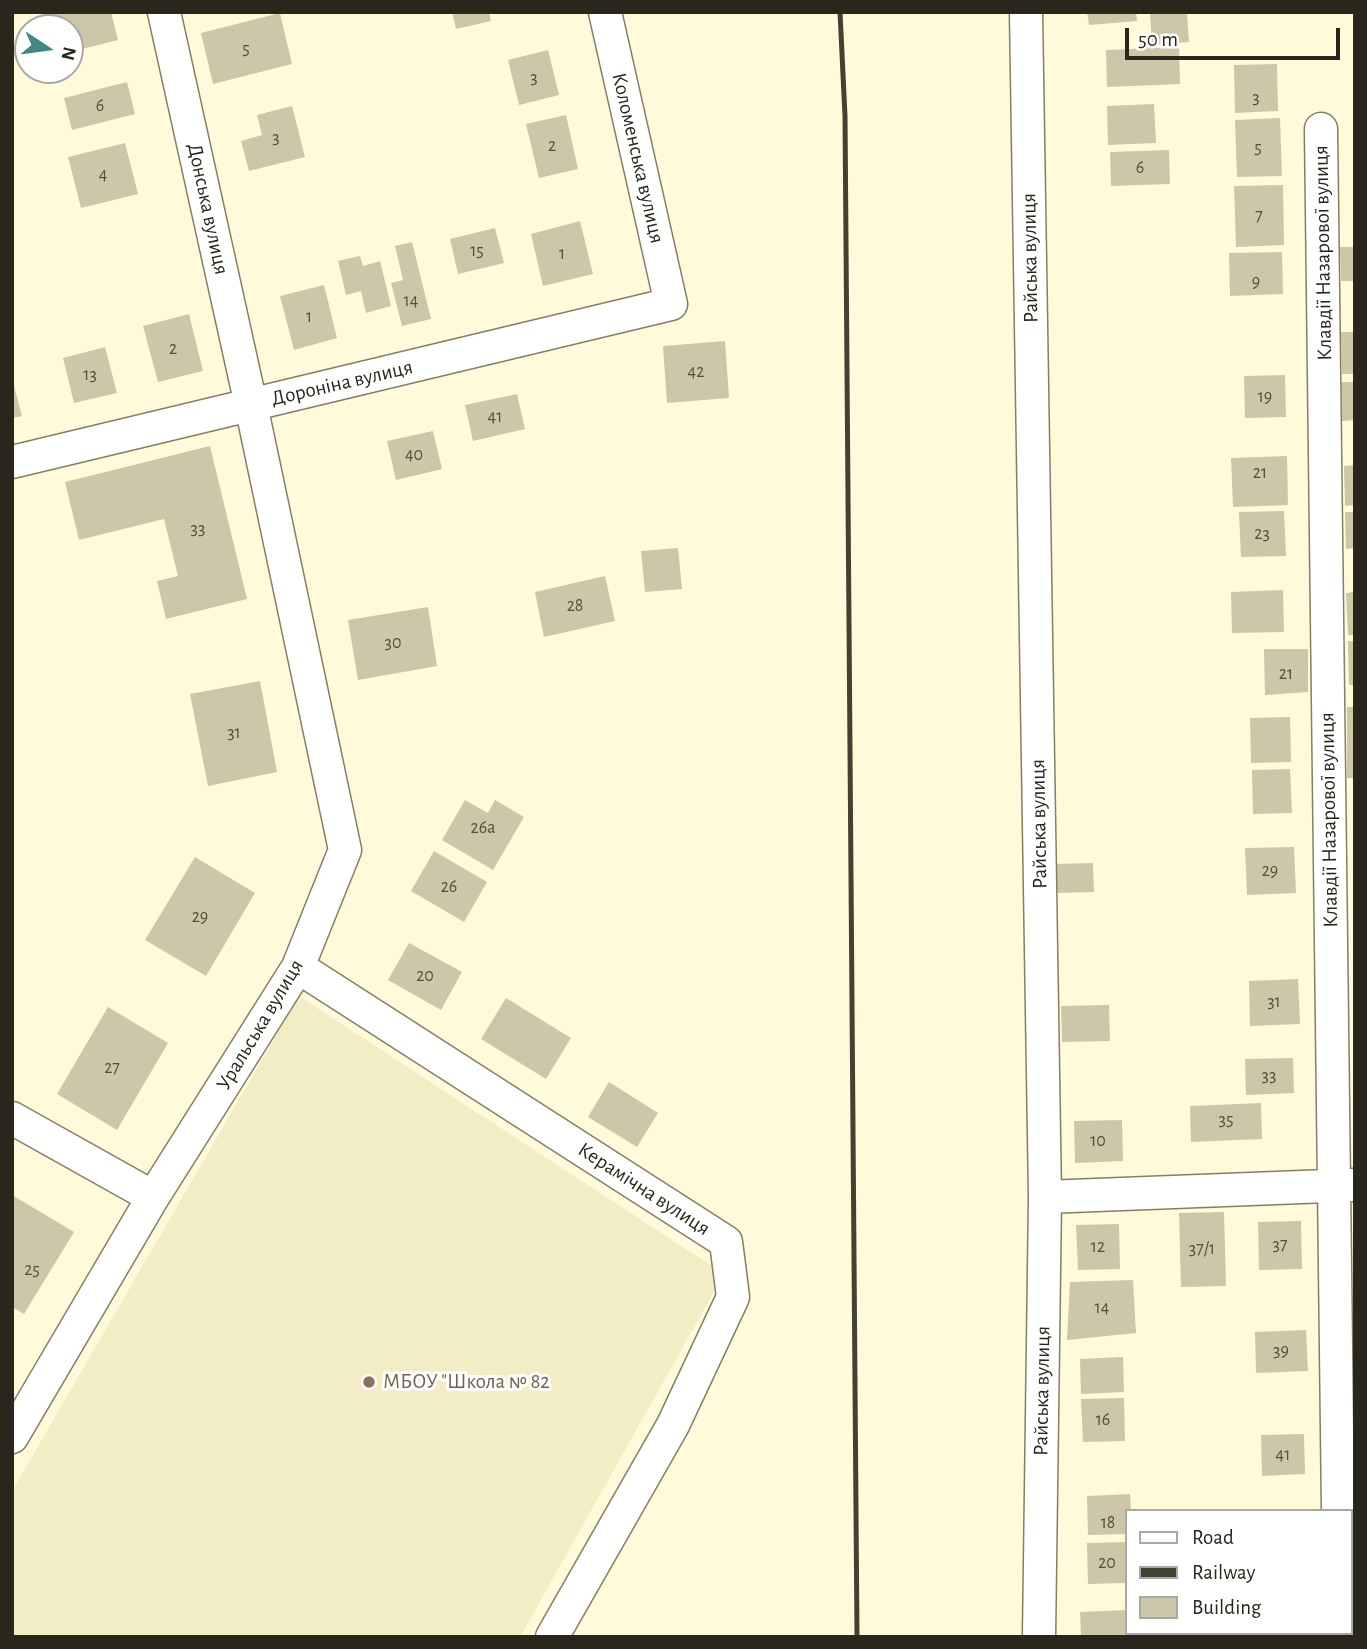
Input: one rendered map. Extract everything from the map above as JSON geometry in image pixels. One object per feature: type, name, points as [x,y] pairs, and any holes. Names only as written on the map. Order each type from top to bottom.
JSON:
[{"type":"street","name":"Донська вулиця","points":[[164,12],[251,405]]},
{"type":"street","name":"Коломенська вулиця","points":[[605,12],[671,304]]},
{"type":"street","name":"Райська вулиця","points":[[1026,12],[1045,1197],[1039,1637]]},
{"type":"street","name":"Клавдії Назарової вулиця","points":[[1321,129],[1344,1186],[1338,1509]]},
{"type":"street","name":"Дороніна вулиця","points":[[12,462],[671,304]]},
{"type":"street","name":"Уральська вулиця","points":[[12,1437],[153,1197],[298,967],[345,850],[251,405]]},
{"type":"street","name":"Керамічна вулиця","points":[[298,967],[726,1242],[733,1297],[673,1424],[552,1637]]},
{"type":"street","points":[[12,1118],[153,1197]]},
{"type":"street","points":[[1045,1197],[1344,1186]]},
{"type":"shaded area","name":"МБОУ \"Школа № 82","points":[[299,996],[724,1274],[520,1637],[12,1637],[12,1491]]},
{"type":"building","points":[[111,12],[118,40],[84,48],[84,14],[44,14]]},
{"type":"building","points":[[452,12],[489,12],[491,21],[456,29]]},
{"type":"building","points":[[1087,12],[1136,12],[1137,21],[1089,25]]},
{"type":"building","points":[[1150,12],[1187,12],[1189,42],[1152,45]]},
{"type":"building","points":[[280,13],[292,64],[213,84],[201,33]]},
{"type":"building","points":[[1179,47],[1180,84],[1107,87],[1106,50]]},
{"type":"building","points":[[548,50],[559,95],[519,105],[508,60]]},
{"type":"building","points":[[1277,64],[1278,111],[1235,113],[1234,65]]},
{"type":"building","points":[[127,82],[135,114],[72,130],[64,98]]},
{"type":"building","points":[[1154,104],[1156,143],[1108,145],[1107,106]]},
{"type":"building","points":[[292,106],[305,157],[249,171],[241,141],[262,135],[257,115]]},
{"type":"building","points":[[566,115],[578,169],[539,178],[526,124]]},
{"type":"building","points":[[1280,118],[1282,176],[1237,177],[1235,120]]},
{"type":"building","points":[[125,143],[138,194],[81,208],[68,157]]},
{"type":"building","points":[[1169,150],[1170,184],[1111,186],[1110,152]]},
{"type":"building","points":[[1283,185],[1284,245],[1236,247],[1234,186]]},
{"type":"building","points":[[580,221],[593,274],[543,286],[531,234]]},
{"type":"building","points":[[495,228],[504,263],[458,274],[450,239]]},
{"type":"building","points":[[412,242],[431,319],[402,326],[391,283],[403,280],[395,246]]},
{"type":"building","points":[[1340,247],[1355,247],[1355,281],[1341,281]]},
{"type":"building","points":[[1282,252],[1283,294],[1230,296],[1229,253]]},
{"type":"building","points":[[360,256],[363,266],[380,261],[391,306],[366,313],[361,291],[346,295],[338,261]]},
{"type":"building","points":[[324,285],[337,338],[294,350],[280,296]]},
{"type":"building","points":[[189,314],[203,371],[158,382],[143,326]]},
{"type":"building","points":[[1341,332],[1355,332],[1355,374],[1342,374]]},
{"type":"building","points":[[725,341],[729,398],[667,403],[663,346]]},
{"type":"building","points":[[105,347],[117,393],[74,403],[63,358]]},
{"type":"building","points":[[1285,375],[1286,417],[1245,418],[1244,376]]},
{"type":"building","points":[[12,378],[22,416],[12,418]]},
{"type":"building","points":[[1341,382],[1355,382],[1355,420],[1342,421]]},
{"type":"building","points":[[517,394],[525,429],[473,441],[465,405]]},
{"type":"building","points":[[433,431],[442,469],[396,480],[387,441]]},
{"type":"building","points":[[210,446],[247,599],[166,619],[157,581],[178,576],[164,519],[79,540],[65,482]]},
{"type":"building","points":[[1287,456],[1288,505],[1233,507],[1231,458]]},
{"type":"building","points":[[1355,465],[1355,505],[1345,506],[1344,466]]},
{"type":"building","points":[[1284,511],[1286,556],[1241,557],[1239,512]]},
{"type":"building","points":[[1345,512],[1355,512],[1355,548],[1346,549]]},
{"type":"building","points":[[678,548],[682,589],[645,592],[641,551]]},
{"type":"building","points":[[605,576],[615,621],[544,637],[535,592]]},
{"type":"building","points":[[1283,590],[1284,632],[1232,633],[1231,592]]},
{"type":"building","points":[[1355,592],[1355,635],[1348,635],[1346,593]]},
{"type":"building","points":[[428,607],[437,666],[358,680],[348,620]]},
{"type":"building","points":[[1348,641],[1355,641],[1355,685],[1349,685]]},
{"type":"building","points":[[1264,649],[1308,649],[1308,692],[1265,695]]},
{"type":"building","points":[[260,681],[277,772],[208,786],[190,694]]},
{"type":"building","points":[[1347,707],[1355,707],[1355,778],[1347,778]]},
{"type":"building","points":[[1290,717],[1291,762],[1251,763],[1250,718]]},
{"type":"building","points":[[1290,769],[1292,813],[1253,814],[1252,770]]},
{"type":"building","points":[[465,800],[488,813],[495,800],[524,817],[493,870],[442,840]]},
{"type":"building","points":[[1294,847],[1296,893],[1247,895],[1245,848]]},
{"type":"building","points":[[434,851],[487,882],[464,922],[411,891]]},
{"type":"building","points":[[195,857],[255,893],[206,976],[145,940]]},
{"type":"building","points":[[1093,863],[1094,892],[1054,893],[1053,864]]},
{"type":"building","points":[[409,943],[462,972],[441,1010],[388,980]]},
{"type":"building","points":[[1298,979],[1300,1024],[1250,1026],[1249,981]]},
{"type":"building","points":[[506,998],[571,1038],[546,1079],[481,1039]]},
{"type":"building","points":[[1109,1005],[1110,1041],[1062,1042],[1061,1006]]},
{"type":"building","points":[[108,1007],[168,1043],[117,1130],[57,1094]]},
{"type":"building","points":[[1293,1058],[1294,1093],[1246,1095],[1245,1059]]},
{"type":"building","points":[[609,1082],[658,1113],[637,1147],[588,1117]]},
{"type":"building","points":[[1261,1103],[1262,1139],[1191,1142],[1190,1106]]},
{"type":"building","points":[[1122,1120],[1123,1161],[1075,1163],[1074,1121]]},
{"type":"building","points":[[12,1195],[74,1232],[24,1314],[12,1307]]},
{"type":"building","points":[[1224,1212],[1226,1286],[1181,1287],[1179,1213]]},
{"type":"building","points":[[1301,1221],[1302,1269],[1259,1270],[1258,1222]]},
{"type":"building","points":[[1119,1224],[1120,1269],[1078,1270],[1076,1225]]},
{"type":"building","points":[[1133,1280],[1136,1333],[1067,1340],[1070,1282]]},
{"type":"building","points":[[1306,1330],[1308,1371],[1256,1373],[1255,1332]]},
{"type":"building","points":[[1123,1357],[1124,1392],[1081,1394],[1080,1359]]},
{"type":"building","points":[[1124,1398],[1125,1441],[1083,1442],[1081,1399]]},
{"type":"building","points":[[1304,1434],[1305,1474],[1262,1476],[1261,1435]]},
{"type":"building","points":[[1130,1494],[1131,1509],[1126,1509],[1126,1534],[1088,1535],[1087,1496]]},
{"type":"building","points":[[1126,1542],[1126,1583],[1088,1584],[1087,1543]]},
{"type":"building","points":[[1126,1610],[1126,1637],[1081,1637],[1080,1612]]},
{"type":"railway","points":[[840,12],[845,116],[857,1637]]},
{"type":"place","name":"МБОУ \"Школа № 82","points":[[369,1382]]}]
